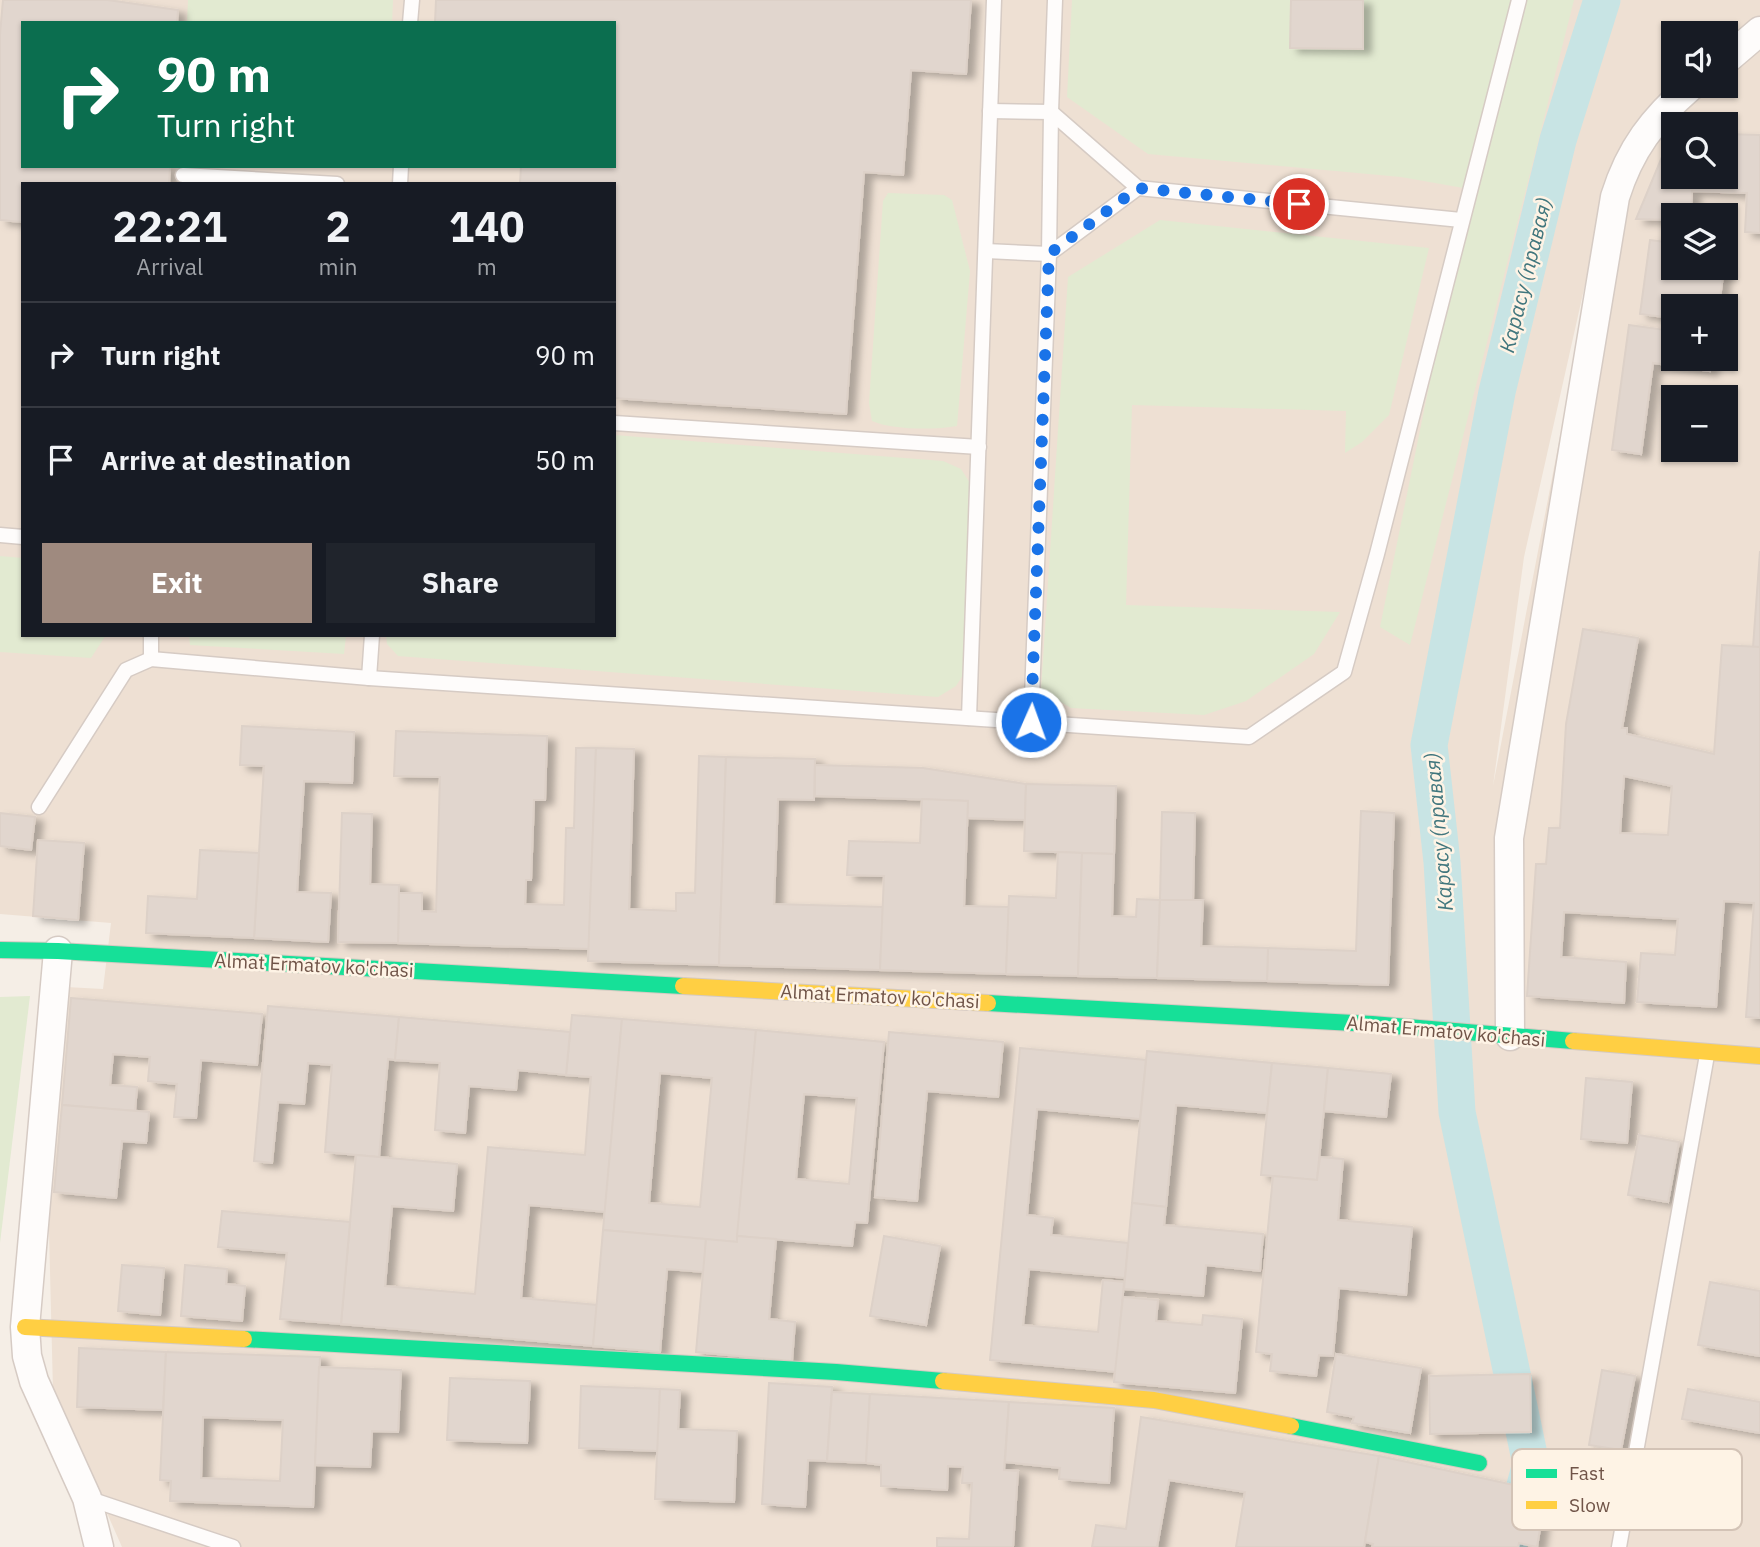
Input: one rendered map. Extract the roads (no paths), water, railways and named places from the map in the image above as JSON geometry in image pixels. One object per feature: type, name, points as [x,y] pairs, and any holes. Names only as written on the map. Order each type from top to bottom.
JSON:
[{"type":"street","points":[[1738,50],[1760,31]]},
{"type":"street","points":[[1503,1035],[1509,838],[1615,197],[1624,169],[1638,143],[1677,98]]},
{"type":"street","name":"Almat Ermatov ko'chasi","points":[[0,950],[58,951],[1372,1024],[1707,1053],[1760,1055]]},
{"type":"street","points":[[58,951],[25,1327],[27,1356],[34,1381],[87,1497],[99,1547]]},
{"type":"street","points":[[25,1327],[836,1372],[1154,1400],[1479,1463]]},
{"type":"lane","points":[[410,21],[412,0]]},
{"type":"lane","points":[[969,718],[994,0]]},
{"type":"lane","points":[[1031,722],[1049,254],[1055,0]]},
{"type":"lane","points":[[39,807],[126,670],[151,659],[369,678],[1249,737],[1344,672],[1377,554],[1519,0]]},
{"type":"lane","points":[[990,111],[1051,112],[1138,188],[1461,220]]},
{"type":"lane","points":[[183,175],[303,182]]},
{"type":"lane","points":[[986,251],[1049,254],[1138,188]]},
{"type":"lane","points":[[616,423],[979,447]]},
{"type":"lane","points":[[0,535],[21,537]]},
{"type":"lane","points":[[151,637],[151,659]]},
{"type":"lane","points":[[369,678],[372,637]]},
{"type":"lane","points":[[1636,1449],[1707,1053]]},
{"type":"lane","points":[[87,1497],[233,1547]]},
{"type":"waterway","name":"Карасу (правая)","points":[[1528,1449],[1457,1112],[1442,862],[1429,745],[1497,392],[1558,140],[1602,0]]},
{"type":"waterway","name":"Карасу (правая)","points":[[1508,1547],[1513,1530]]}]
